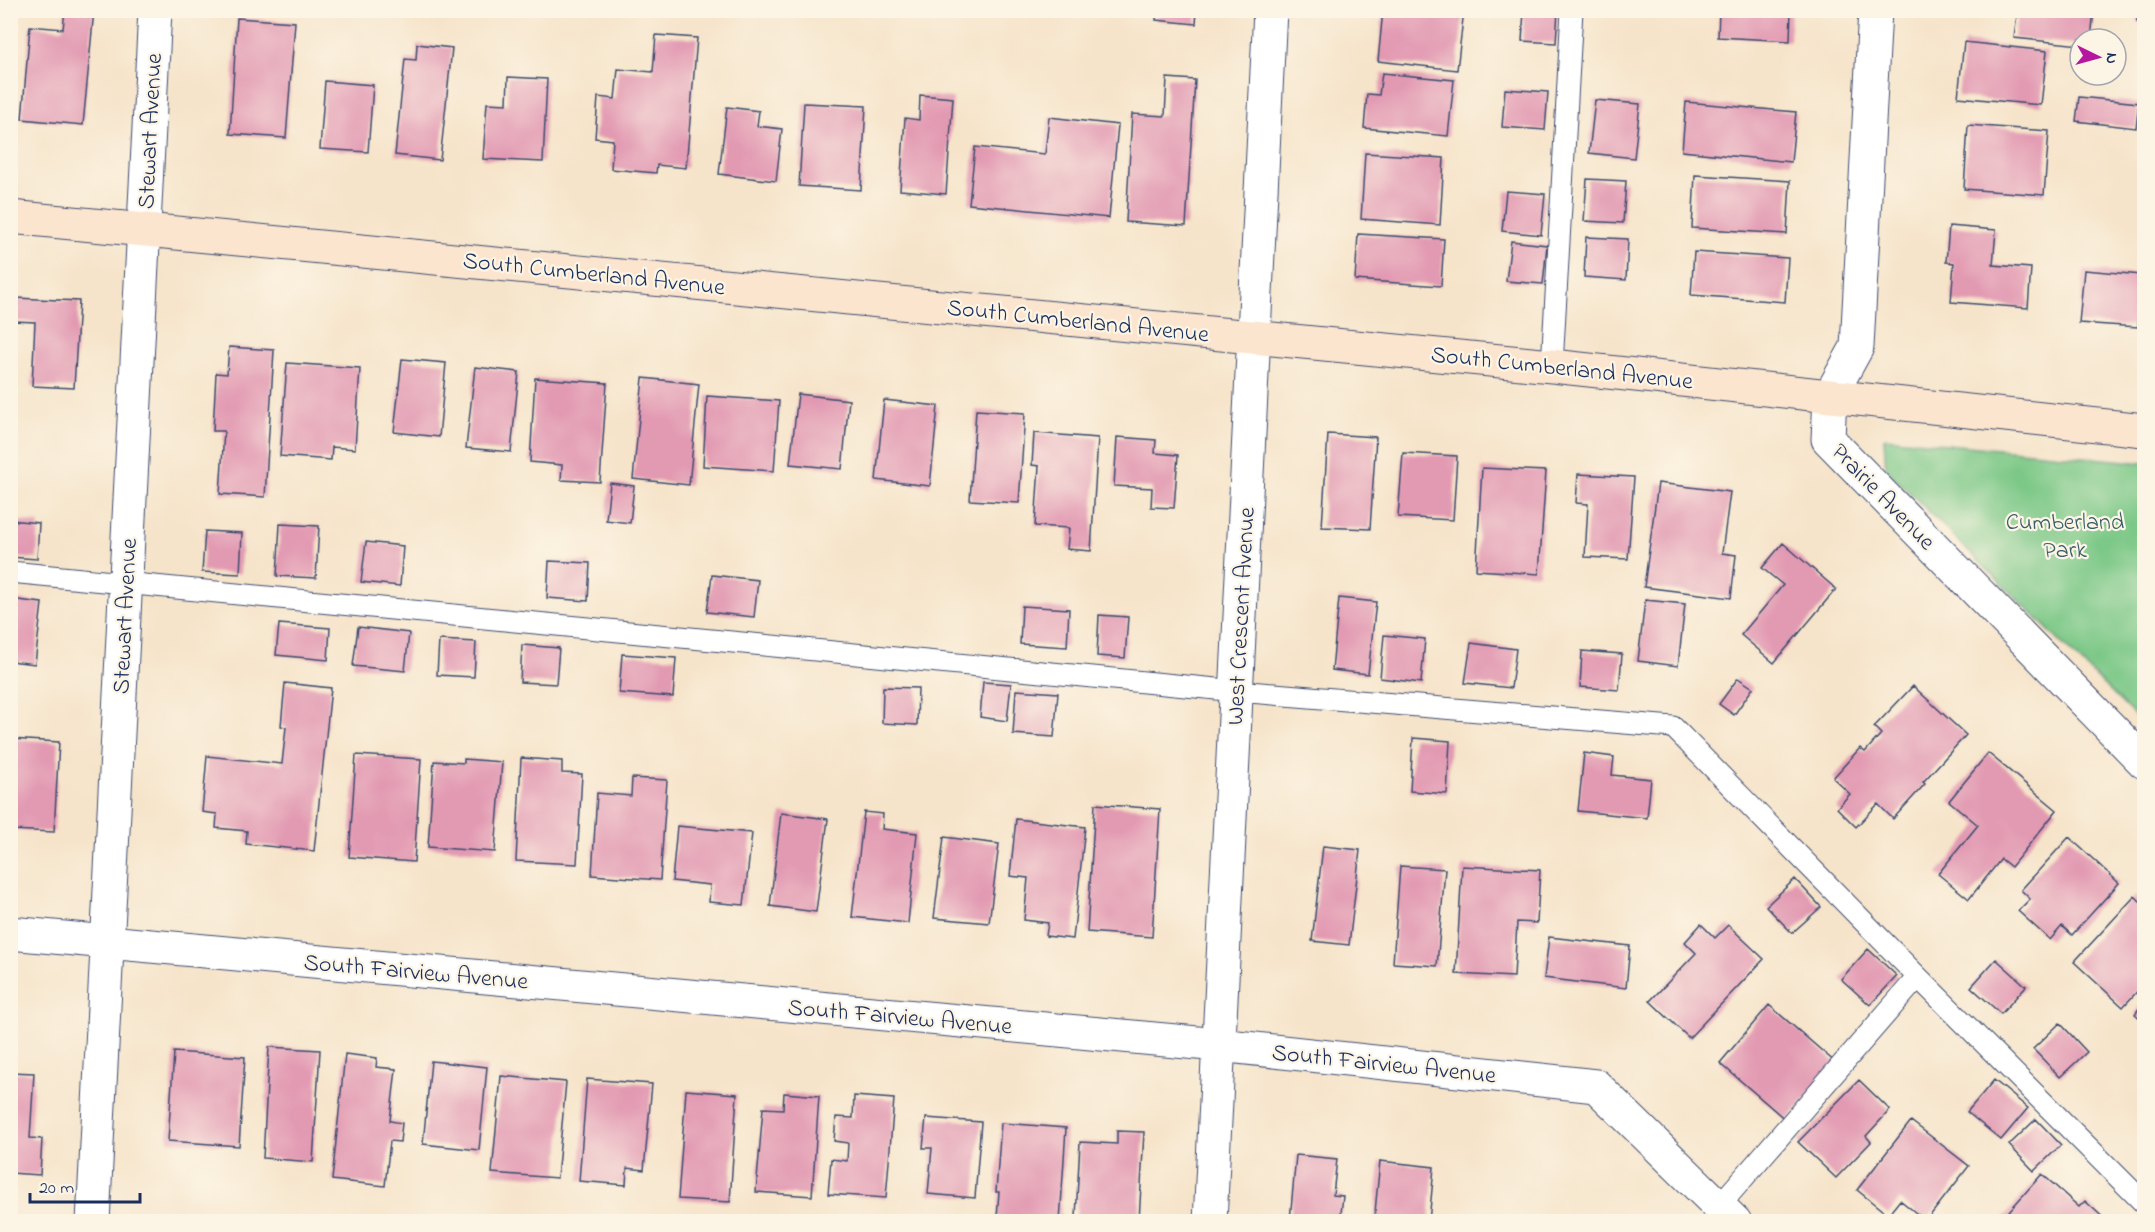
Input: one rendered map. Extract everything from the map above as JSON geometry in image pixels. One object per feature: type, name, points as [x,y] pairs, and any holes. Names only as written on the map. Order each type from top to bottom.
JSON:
[{"type":"street","name":"Stewart Avenue","points":[[93,1221],[155,10]]},
{"type":"street","name":"West Crescent Avenue","points":[[1210,1221],[1270,10]]},
{"type":"street","name":"Prairie Avenue","points":[[1875,10],[1857,346],[1830,396],[1828,439],[2145,762]]},
{"type":"street","name":"South Cumberland Avenue","points":[[10,217],[1552,366],[2145,430]]},
{"type":"street","name":"South Fairview Avenue","points":[[10,933],[1219,1045],[1596,1086],[1727,1214]]},
{"type":"lane","points":[[1552,366],[1572,10]]},
{"type":"lane","points":[[10,572],[1237,691],[1672,727],[2145,1203]]},
{"type":"lane","points":[[1727,1214],[1918,977]]},
{"type":"green space","name":"Cumberland Park","points":[[1884,438],[2144,463],[2144,725],[1886,469]]},
{"type":"building","points":[[65,10],[94,10],[83,125],[22,119],[30,26],[63,29]]},
{"type":"building","points":[[1078,10],[1121,10],[1121,15],[1078,12]]},
{"type":"building","points":[[1157,10],[1197,10],[1196,24],[1156,20]]},
{"type":"building","points":[[1383,10],[1464,10],[1457,70],[1378,61]]},
{"type":"building","points":[[1524,10],[1558,10],[1556,43],[1522,41]]},
{"type":"building","points":[[1719,10],[1791,10],[1790,41],[1718,37]]},
{"type":"building","points":[[1989,10],[2094,10],[2092,27],[2068,27],[2068,44],[2014,38],[2017,15]]},
{"type":"building","points":[[2137,10],[2144,10],[2144,23],[2137,22]]},
{"type":"building","points":[[237,18],[295,22],[286,138],[230,134]]},
{"type":"building","points":[[656,35],[697,38],[686,168],[657,165],[656,173],[611,169],[613,140],[595,138],[598,97],[615,99],[618,69],[653,72]]},
{"type":"building","points":[[1964,42],[2047,51],[2041,105],[1958,97]]},
{"type":"building","points":[[417,44],[452,48],[440,160],[395,155],[405,59],[416,60]]},
{"type":"building","points":[[1382,73],[1454,80],[1448,136],[1364,128],[1367,94],[1379,95]]},
{"type":"building","points":[[508,77],[547,79],[543,162],[483,159],[487,103],[507,104]]},
{"type":"building","points":[[1167,78],[1195,80],[1186,226],[1126,222],[1132,114],[1165,116]]},
{"type":"building","points":[[325,81],[373,85],[368,152],[320,149]]},
{"type":"building","points":[[1505,89],[1548,92],[1545,130],[1502,127]]},
{"type":"building","points":[[920,95],[953,98],[946,194],[900,190],[905,118],[919,120]]},
{"type":"building","points":[[2079,97],[2139,103],[2136,128],[2076,121]]},
{"type":"building","points":[[1595,100],[1640,104],[1634,158],[1589,153]]},
{"type":"building","points":[[1686,102],[1796,112],[1791,162],[1682,151]]},
{"type":"building","points":[[804,103],[866,106],[861,190],[799,186]]},
{"type":"building","points":[[727,107],[759,111],[757,126],[782,129],[776,181],[719,174]]},
{"type":"building","points":[[1049,117],[1118,125],[1109,218],[969,204],[975,147],[1045,154]]},
{"type":"building","points":[[1968,125],[2049,131],[2044,195],[1964,189]]},
{"type":"building","points":[[1365,153],[1444,158],[1440,225],[1361,219]]},
{"type":"building","points":[[1695,175],[1790,181],[1787,234],[1692,228]]},
{"type":"building","points":[[1587,179],[1626,181],[1623,223],[1584,221]]},
{"type":"building","points":[[1506,191],[1545,194],[1541,235],[1502,231]]},
{"type":"building","points":[[1949,226],[1996,230],[1993,265],[2031,268],[2028,308],[1951,302],[1954,263],[1946,262]]},
{"type":"building","points":[[1358,234],[1444,239],[1441,286],[1355,280]]},
{"type":"building","points":[[1586,237],[1628,239],[1626,280],[1584,277]]},
{"type":"building","points":[[1511,241],[1547,245],[1543,284],[1506,281]]},
{"type":"building","points":[[1694,252],[1788,258],[1785,302],[1691,295]]},
{"type":"building","points":[[2084,270],[2142,275],[2138,327],[2079,323]]},
{"type":"building","points":[[15,298],[79,301],[74,388],[32,386],[35,322],[14,321]]},
{"type":"building","points":[[229,347],[274,350],[265,497],[220,494],[224,431],[213,431],[216,373],[227,374]]},
{"type":"building","points":[[402,359],[446,363],[439,437],[394,432]]},
{"type":"building","points":[[287,363],[360,368],[355,449],[332,447],[331,460],[280,456]]},
{"type":"building","points":[[475,367],[519,372],[511,452],[466,448]]},
{"type":"building","points":[[535,378],[607,383],[600,482],[561,480],[562,465],[530,462]]},
{"type":"building","points":[[643,378],[699,384],[689,485],[633,479]]},
{"type":"building","points":[[798,394],[849,400],[842,469],[790,464]]},
{"type":"building","points":[[707,396],[779,401],[774,471],[703,466]]},
{"type":"building","points":[[884,400],[938,406],[930,486],[876,480]]},
{"type":"building","points":[[976,410],[1025,413],[1019,503],[970,500]]},
{"type":"building","points":[[1034,433],[1098,438],[1091,551],[1067,549],[1069,528],[1035,526],[1039,466],[1032,465]]},
{"type":"building","points":[[1328,434],[1376,437],[1370,529],[1322,527]]},
{"type":"building","points":[[1117,437],[1156,440],[1155,453],[1178,455],[1174,508],[1151,507],[1152,488],[1114,486]]},
{"type":"building","points":[[1403,453],[1457,456],[1453,520],[1398,517]]},
{"type":"building","points":[[1482,468],[1546,471],[1539,574],[1476,570]]},
{"type":"building","points":[[1578,474],[1634,477],[1628,559],[1585,557],[1588,504],[1576,503]]},
{"type":"building","points":[[610,483],[634,486],[630,523],[606,520]]},
{"type":"building","points":[[1658,483],[1730,492],[1722,553],[1736,555],[1731,598],[1644,587]]},
{"type":"building","points":[[10,520],[39,523],[37,559],[10,557]]},
{"type":"building","points":[[280,524],[319,526],[316,578],[277,576]]},
{"type":"building","points":[[205,531],[242,533],[240,574],[202,572]]},
{"type":"building","points":[[366,542],[403,546],[400,586],[361,582]]},
{"type":"building","points":[[1783,543],[1836,589],[1774,663],[1741,635],[1783,585],[1762,568]]},
{"type":"building","points":[[549,561],[590,563],[588,601],[547,598]]},
{"type":"building","points":[[712,575],[758,580],[754,617],[707,612]]},
{"type":"building","points":[[1339,598],[1376,602],[1368,674],[1332,670]]},
{"type":"building","points":[[10,599],[42,603],[35,664],[10,661]]},
{"type":"building","points":[[1645,600],[1685,604],[1678,666],[1638,661]]},
{"type":"building","points":[[1022,606],[1069,609],[1067,647],[1020,644]]},
{"type":"building","points":[[1099,615],[1128,617],[1125,658],[1097,656]]},
{"type":"building","points":[[279,624],[330,628],[328,660],[276,655]]},
{"type":"building","points":[[358,627],[409,633],[405,671],[353,666]]},
{"type":"building","points":[[1384,635],[1425,639],[1421,683],[1380,678]]},
{"type":"building","points":[[439,640],[476,642],[474,677],[437,675]]},
{"type":"building","points":[[1471,643],[1516,649],[1511,688],[1465,683]]},
{"type":"building","points":[[522,645],[559,648],[556,684],[520,682]]},
{"type":"building","points":[[1582,651],[1622,654],[1619,690],[1580,687]]},
{"type":"building","points":[[622,654],[676,658],[673,697],[619,693]]},
{"type":"building","points":[[1738,678],[1753,688],[1734,715],[1719,704]]},
{"type":"building","points":[[983,682],[1011,684],[1007,721],[980,717]]},
{"type":"building","points":[[285,683],[331,688],[314,851],[246,844],[247,831],[216,828],[217,814],[202,812],[207,756],[282,764],[286,727],[281,726]]},
{"type":"building","points":[[1913,686],[1966,735],[1893,819],[1878,804],[1856,827],[1837,808],[1850,794],[1833,778],[1860,748],[1865,752],[1881,734],[1874,727]]},
{"type":"building","points":[[883,687],[918,688],[917,725],[882,723]]},
{"type":"building","points":[[1016,690],[1058,693],[1054,737],[1013,734]]},
{"type":"building","points":[[1413,738],[1450,741],[1447,794],[1410,791]]},
{"type":"building","points":[[10,739],[59,742],[54,832],[10,830]]},
{"type":"building","points":[[1584,753],[1614,757],[1612,775],[1651,779],[1647,818],[1578,811]]},
{"type":"building","points":[[1988,753],[2057,810],[2011,867],[2001,859],[1969,899],[1938,874],[1978,825],[1949,801]]},
{"type":"building","points":[[356,755],[421,759],[414,862],[349,857]]},
{"type":"building","points":[[521,758],[562,761],[562,773],[582,774],[577,864],[516,861]]},
{"type":"building","points":[[464,759],[502,762],[495,852],[428,847],[434,761],[464,763]]},
{"type":"building","points":[[632,778],[667,780],[660,880],[592,875],[597,793],[631,796]]},
{"type":"building","points":[[1095,804],[1160,809],[1152,937],[1087,932]]},
{"type":"building","points":[[864,812],[883,814],[882,829],[917,833],[908,923],[852,917]]},
{"type":"building","points":[[781,813],[828,819],[816,912],[770,906]]},
{"type":"building","points":[[1016,819],[1085,827],[1073,939],[1046,936],[1048,923],[1024,920],[1028,878],[1010,876]]},
{"type":"building","points":[[677,826],[752,833],[744,905],[709,902],[710,885],[672,881]]},
{"type":"building","points":[[944,837],[999,844],[989,923],[934,918]]},
{"type":"building","points":[[2069,837],[2119,883],[2072,935],[2062,926],[2050,940],[2018,911],[2030,899],[2021,890]]},
{"type":"building","points":[[1323,846],[1360,850],[1349,945],[1312,941]]},
{"type":"building","points":[[1400,866],[1445,869],[1437,966],[1393,963]]},
{"type":"building","points":[[1462,866],[1540,870],[1537,923],[1517,922],[1514,977],[1456,974]]},
{"type":"building","points":[[1795,879],[1821,907],[1792,933],[1766,906]]},
{"type":"building","points":[[2135,896],[2144,905],[2144,984],[2123,1007],[2074,962]]},
{"type":"building","points":[[1701,924],[1715,938],[1728,925],[1764,959],[1689,1038],[1650,1001],[1696,953],[1685,942]]},
{"type":"building","points":[[1549,937],[1630,946],[1626,988],[1544,978]]},
{"type":"building","points":[[1868,949],[1897,976],[1870,1005],[1841,979]]},
{"type":"building","points":[[1996,959],[2026,986],[2001,1014],[1971,987]]},
{"type":"building","points":[[2144,1002],[2144,1022],[2135,1014]]},
{"type":"building","points":[[1769,1005],[1836,1063],[1787,1121],[1720,1063]]},
{"type":"building","points":[[2060,1023],[2087,1052],[2060,1077],[2033,1049]]},
{"type":"building","points":[[10,1037],[14,1038],[12,1065],[10,1065]]},
{"type":"building","points":[[269,1047],[320,1050],[313,1162],[263,1158]]},
{"type":"building","points":[[174,1052],[245,1057],[239,1146],[168,1141]]},
{"type":"building","points":[[345,1054],[377,1058],[376,1067],[396,1069],[390,1121],[402,1123],[400,1142],[390,1141],[385,1186],[332,1180]]},
{"type":"building","points":[[431,1061],[487,1067],[479,1150],[423,1144]]},
{"type":"building","points":[[10,1072],[34,1073],[30,1138],[42,1139],[40,1175],[10,1173]]},
{"type":"building","points":[[501,1076],[566,1082],[557,1178],[492,1173]]},
{"type":"building","points":[[587,1079],[652,1084],[644,1170],[627,1168],[626,1185],[579,1181]]},
{"type":"building","points":[[1859,1080],[1890,1110],[1866,1136],[1871,1142],[1836,1178],[1798,1142]]},
{"type":"building","points":[[1994,1080],[2028,1108],[2001,1140],[1967,1112]]},
{"type":"building","points":[[686,1090],[737,1094],[730,1202],[678,1199]]},
{"type":"building","points":[[784,1093],[819,1096],[812,1196],[756,1192],[763,1108],[783,1109]]},
{"type":"building","points":[[854,1096],[894,1099],[886,1198],[828,1194],[831,1159],[847,1161],[848,1143],[834,1141],[836,1117],[853,1118]]},
{"type":"building","points":[[926,1118],[981,1122],[975,1198],[928,1194],[932,1148],[923,1148]]},
{"type":"building","points":[[2036,1119],[2061,1145],[2034,1171],[2009,1145]]},
{"type":"building","points":[[1911,1121],[1969,1166],[1926,1221],[1900,1200],[1888,1215],[1857,1190]]},
{"type":"building","points":[[1001,1123],[1066,1128],[1060,1222],[1012,1222],[1012,1219],[997,1217],[999,1192],[996,1192]]},
{"type":"building","points":[[1117,1131],[1144,1132],[1139,1221],[1076,1217],[1080,1142],[1117,1144]]},
{"type":"building","points":[[1296,1155],[1337,1159],[1333,1195],[1343,1196],[1340,1222],[1290,1220]]},
{"type":"building","points":[[1380,1161],[1434,1167],[1429,1222],[1374,1222]]},
{"type":"building","points":[[2042,1174],[2079,1207],[2085,1201],[2108,1222],[2005,1222],[2002,1219]]}]
